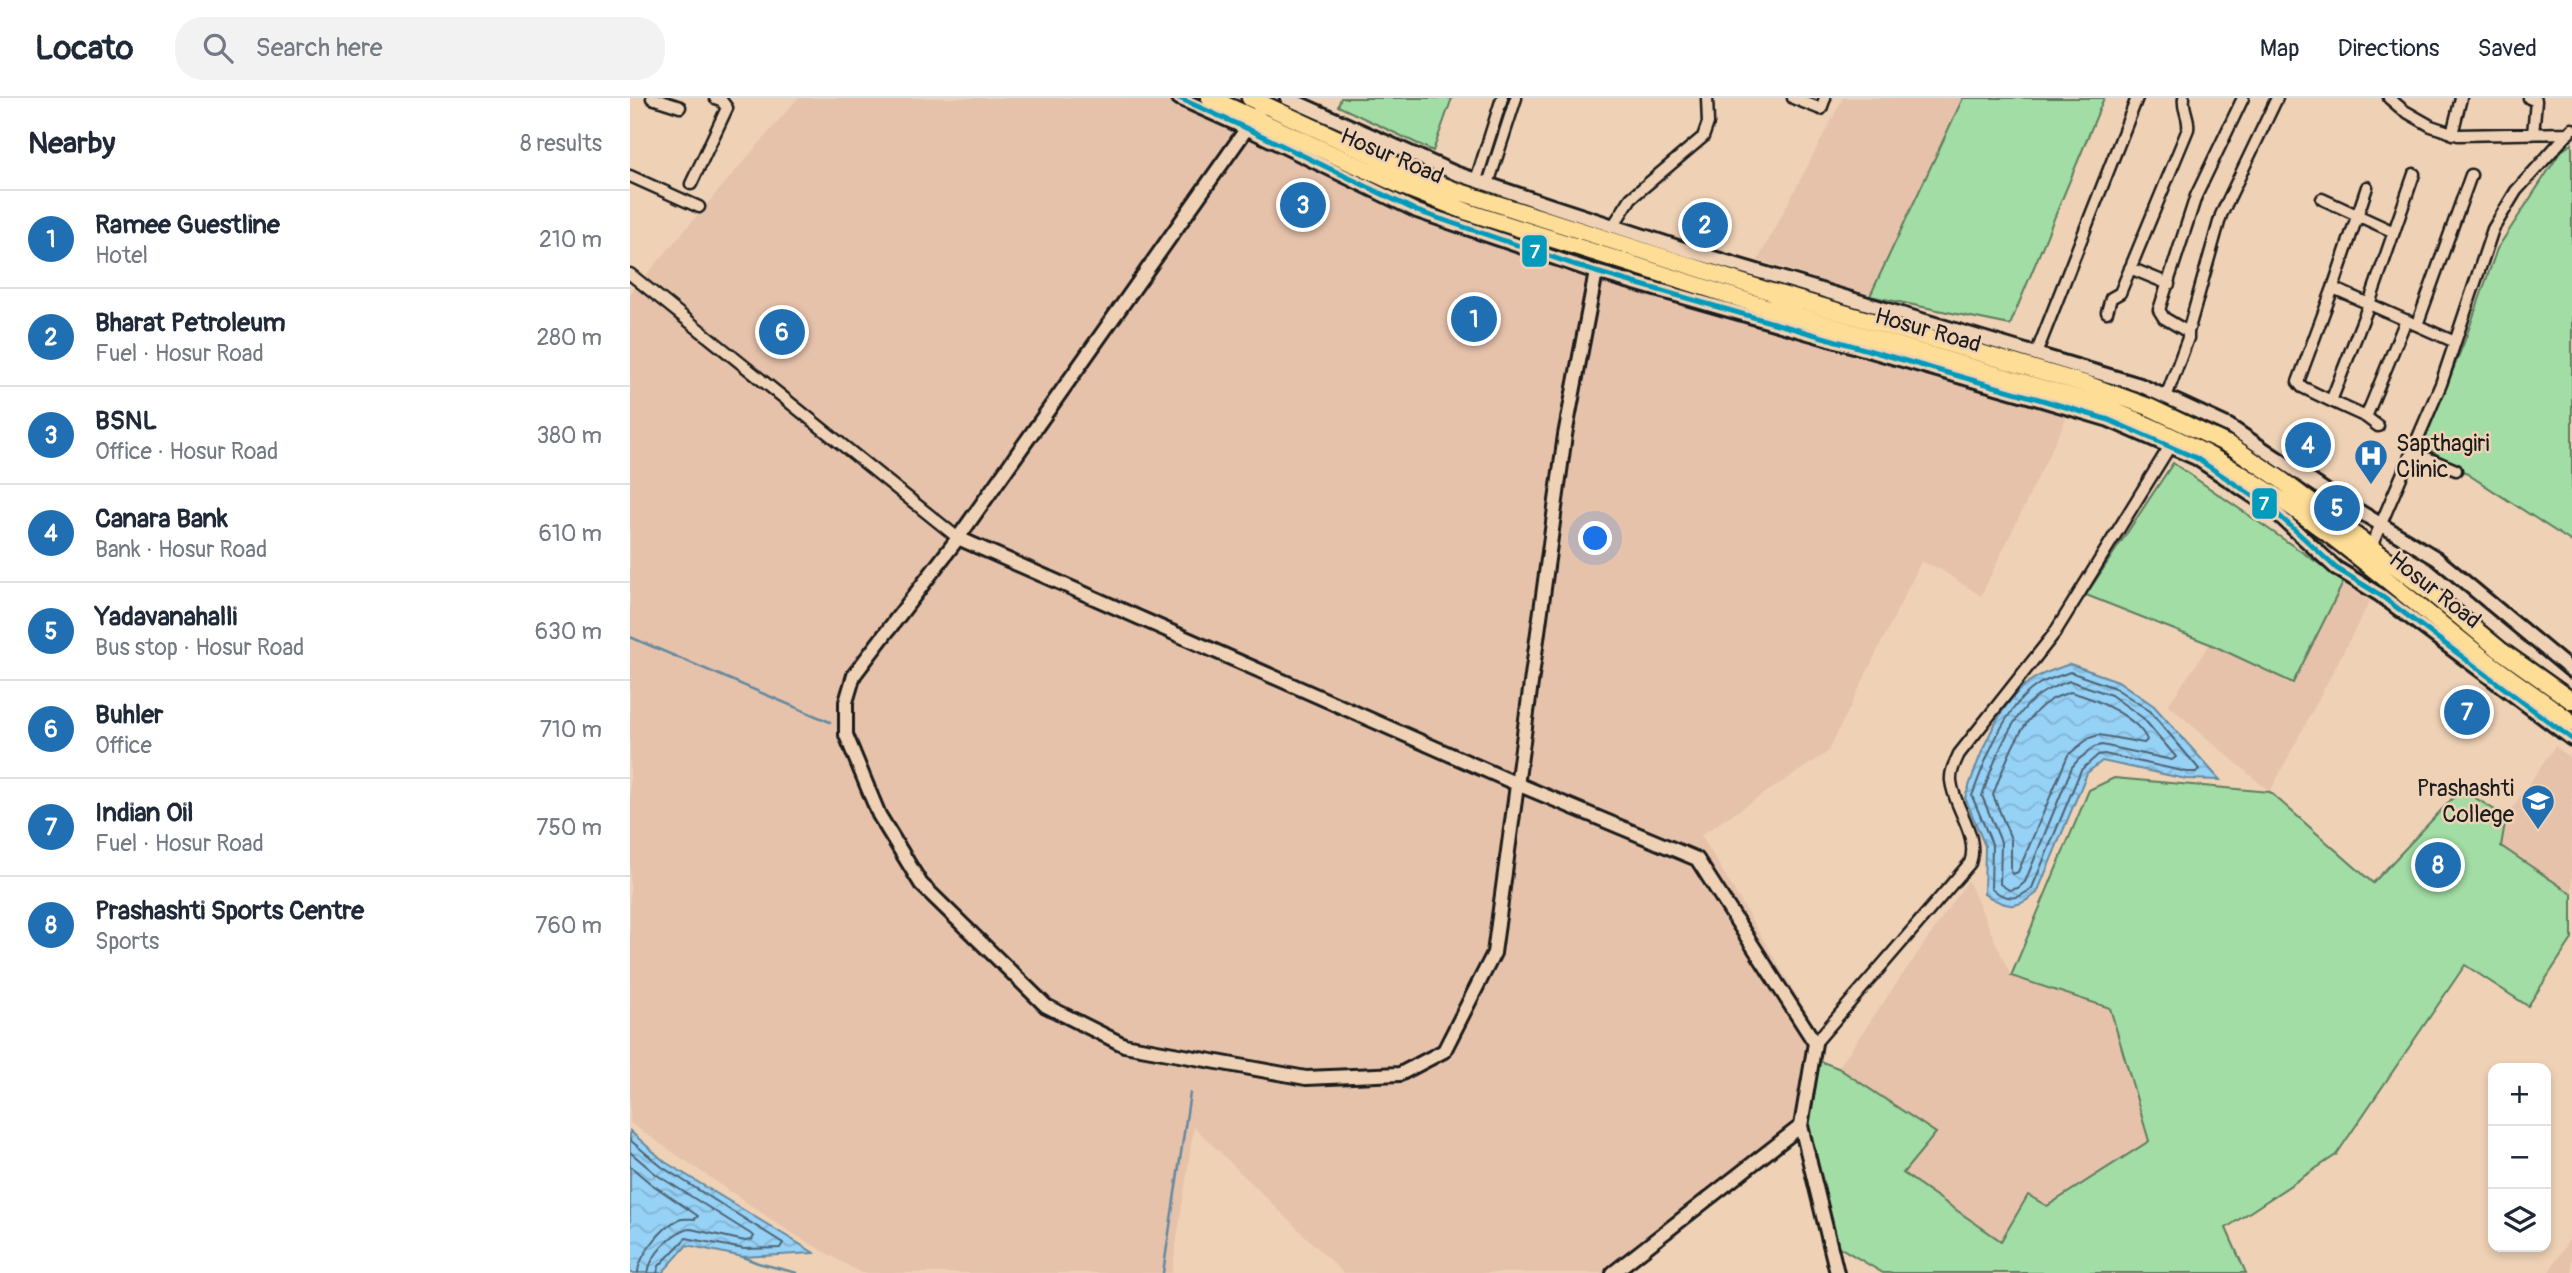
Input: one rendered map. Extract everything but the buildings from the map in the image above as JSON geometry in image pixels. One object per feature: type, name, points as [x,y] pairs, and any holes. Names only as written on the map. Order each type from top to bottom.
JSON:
[{"type":"highway","name":"Hosur Road","points":[[1210,98],[1251,124],[1468,212],[2064,400],[2134,418],[2240,473],[2327,534],[2481,663],[2572,723]]},
{"type":"highway","name":"Hosur Road","points":[[1260,100],[1416,175],[1454,190],[1772,292],[2022,364],[2125,397],[2231,446],[2280,479],[2371,547],[2500,650],[2572,701]]},
{"type":"street","points":[[652,98],[680,107]]},
{"type":"street","points":[[691,184],[727,108],[721,100],[715,98]]},
{"type":"street","points":[[1179,98],[1251,124],[1418,211],[1596,272],[2064,400],[2170,446],[2196,458],[2271,508],[2336,568],[2481,663],[2572,739]]},
{"type":"street","points":[[1287,98],[1455,173],[1613,226],[2140,386],[2166,397],[2229,426],[2436,558],[2572,671]]},
{"type":"street","points":[[1482,182],[1502,98]]},
{"type":"street","points":[[1482,182],[1516,98]]},
{"type":"street","points":[[1613,226],[1631,198],[1703,137],[1708,123],[1707,98]]},
{"type":"street","points":[[1793,98],[1821,109],[1825,98]]},
{"type":"street","points":[[2036,354],[2137,98]]},
{"type":"street","points":[[2107,312],[2111,298],[2120,293],[2188,129],[2189,120],[2182,106],[2183,98]]},
{"type":"street","points":[[2188,332],[2159,313],[2196,196],[2242,98]]},
{"type":"street","points":[[2166,397],[2188,338],[2221,215],[2277,98]]},
{"type":"street","points":[[2389,98],[2418,119],[2452,134],[2466,136],[2571,131]]},
{"type":"street","points":[[2452,134],[2461,98]]},
{"type":"street","points":[[2529,98],[2536,101],[2533,134]]},
{"type":"street","points":[[1260,100],[1251,124],[958,538],[854,675],[846,702],[846,735],[879,815],[921,884],[1046,1006],[1124,1045],[1306,1078],[1400,1074],[1444,1051],[1494,953],[1565,436],[1596,272]]},
{"type":"street","points":[[2371,547],[2413,452],[2455,342],[2493,229],[2516,191],[2571,131]]},
{"type":"street","points":[[2331,401],[2369,304],[2414,174]]},
{"type":"street","points":[[2417,325],[2471,175]]},
{"type":"street","points":[[630,176],[699,207]]},
{"type":"street","points":[[2367,187],[2298,382],[2302,387],[2366,417],[2378,426]]},
{"type":"street","points":[[2322,199],[2394,232]]},
{"type":"street","points":[[2130,268],[2169,284]]},
{"type":"street","points":[[630,274],[958,538],[1517,784],[1696,859],[1815,1043]]},
{"type":"street","points":[[2333,288],[2455,342]]},
{"type":"street","points":[[2366,417],[2406,320]]},
{"type":"street","points":[[1837,1273],[1801,1126],[1815,1043],[1970,863],[1974,852],[1972,841],[1951,782],[1951,771],[1959,754],[2054,634],[2170,446]]},
{"type":"street","points":[[2413,452],[2456,470]]},
{"type":"street","points":[[1613,1273],[1801,1126]]},
{"type":"shaded area","points":[[798,98],[1165,98],[1417,213],[2069,413],[1981,596],[1938,568],[1921,562],[1828,752],[1701,835],[1818,1031],[1797,1127],[1620,1273],[1343,1273],[1194,1127],[1172,1273],[861,1273],[788,1231],[630,1123],[630,294]]},
{"type":"shaded area","points":[[1843,98],[1963,98],[1870,296],[1758,260]]},
{"type":"shaded area","points":[[2344,581],[2370,601],[2270,792],[2168,705],[2210,644],[2293,682]]},
{"type":"shaded area","name":"Prashashti College","points":[[2555,746],[2572,759],[2572,894],[2500,846],[2506,817]]},
{"type":"shaded area","points":[[1968,880],[2011,976],[2110,1008],[2149,1141],[2047,1206],[2028,1195],[2001,1241],[1902,1173],[1935,1133],[1838,1068]]},
{"type":"shaded area","points":[[2572,1235],[2572,1273],[2548,1273]]},
{"type":"green space","points":[[1341,98],[1452,98],[1433,151],[1338,106]]},
{"type":"green space","points":[[1963,98],[2104,98],[2010,325],[1870,296]]},
{"type":"green space","points":[[2572,144],[2572,542],[2423,445],[2465,340],[2497,249],[2561,151]]},
{"type":"green space","points":[[2173,463],[2344,581],[2293,683],[2210,644],[2086,595]]},
{"type":"green space","points":[[2114,778],[2270,792],[2373,883],[2461,789],[2506,817],[2501,846],[2572,894],[2572,939],[2528,1006],[2465,965],[2336,1155],[2226,1228],[2246,1273],[1883,1273],[1836,1245],[1807,1125],[1820,1061],[1838,1068],[1936,1133],[1903,1173],[2001,1241],[2028,1195],[2047,1206],[2149,1141],[2110,1008],[2011,976],[2089,790]]},
{"type":"water","points":[[1482,316],[1493,317],[1494,324],[1482,332],[1472,330],[1472,324]]},
{"type":"water","points":[[2070,664],[2118,681],[2154,706],[2220,780],[2186,779],[2102,761],[2087,773],[2037,893],[2023,903],[2006,904],[1984,894],[1985,846],[1965,798],[1991,732],[2010,701],[2035,678]]},
{"type":"water","points":[[630,1131],[665,1162],[814,1253],[743,1257],[687,1245],[662,1273],[630,1273]]},
{"type":"waterway","points":[[630,637],[830,722]]},
{"type":"waterway","points":[[1163,1273],[1190,1093]]},
{"type":"waterway","points":[[743,1257],[797,1273]]},
{"type":"transit line","name":"7","points":[[1179,98],[1417,211],[1596,272],[2109,420],[2196,458],[2271,508],[2336,568],[2380,595],[2572,739]]},
{"type":"place","name":"BSNL","points":[[1303,205]]},
{"type":"place","name":"Bharat Petroleum","points":[[1705,225]]},
{"type":"place","name":"Ramee Guestline","points":[[1474,319]]},
{"type":"place","name":"Buhler","points":[[782,332]]},
{"type":"place","name":"Canara Bank","points":[[2308,445]]},
{"type":"place","name":"Sapthagiri Clinic","points":[[2371,486]]},
{"type":"place","name":"Yadavanahalli","points":[[2337,508]]},
{"type":"place","name":"Indian Oil","points":[[2467,712]]},
{"type":"place","name":"Prashashti College","points":[[2538,831]]},
{"type":"place","name":"Prashashti Sports Centre","points":[[2438,865]]}]
